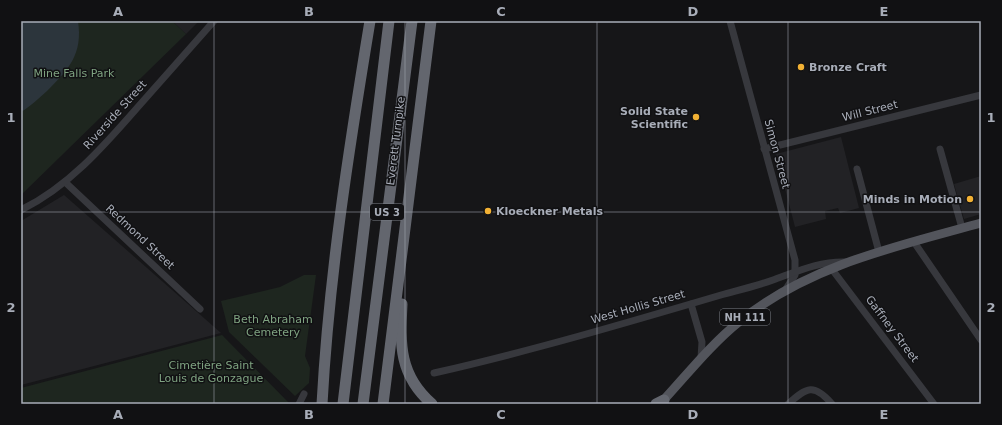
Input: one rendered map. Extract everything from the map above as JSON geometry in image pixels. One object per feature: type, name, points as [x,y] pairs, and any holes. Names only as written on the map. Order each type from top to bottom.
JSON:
[{"type":"highway","points":[[321,404],[344,182],[370,21]]},
{"type":"highway","name":"Everett Turnpike","points":[[342,404],[389,21]]},
{"type":"highway","name":"Everett Turnpike","points":[[363,404],[412,21]]},
{"type":"highway","points":[[383,404],[431,21]]},
{"type":"highway","points":[[405,225],[400,334],[402,353],[405,367],[414,384],[432,404]]},
{"type":"main road","name":"West Hollis Street","points":[[851,261],[981,223]]},
{"type":"main road","name":"NH 111","points":[[660,403],[740,321],[785,291],[831,268],[851,261]]},
{"type":"street","name":"Riverside Street","points":[[21,210],[66,182],[112,137],[214,21]]},
{"type":"street","name":"Simon Street","points":[[730,21],[764,149],[795,257],[795,272]]},
{"type":"street","name":"Will Street","points":[[764,149],[981,95]]},
{"type":"street","points":[[940,149],[962,228]]},
{"type":"street","points":[[856,169],[879,252]]},
{"type":"street","name":"Redmond Street","points":[[66,182],[200,309]]},
{"type":"street","points":[[914,242],[981,340]]},
{"type":"street","name":"West Hollis Street","points":[[434,373],[581,335],[691,304],[822,263],[851,261]]},
{"type":"street","name":"Gaffney Street","points":[[831,268],[934,404]]},
{"type":"street","points":[[785,291],[791,284],[795,272]]},
{"type":"street","points":[[691,304],[702,342],[701,360]]},
{"type":"street","points":[[788,404],[797,396],[812,389],[818,390],[832,404]]},
{"type":"street","points":[[299,404],[304,394]]},
{"type":"shaded area","points":[[21,21],[78,21],[79,33],[76,52],[68,68],[47,91],[21,112]]},
{"type":"shaded area","points":[[172,21],[199,21],[186,34]]},
{"type":"shaded area","points":[[841,137],[859,208],[840,213],[838,208],[825,211],[826,219],[795,227],[776,154]]},
{"type":"shaded area","name":"Minds in Motion","points":[[981,176],[981,214],[964,219],[954,184]]},
{"type":"shaded area","points":[[64,195],[221,333],[21,385],[21,221]]},
{"type":"green space","name":"Mine Falls Park","points":[[21,21],[172,21],[186,34],[21,195]]},
{"type":"green space","name":"Beth Abraham Cemetery","points":[[304,275],[316,275],[305,356],[310,368],[309,383],[295,396],[229,332],[221,301],[280,287]]},
{"type":"green space","name":"Cimetière Saint Louis de Gonzague","points":[[222,335],[290,404],[21,404],[21,388]]},
{"type":"place","name":"Bronze Craft","points":[[801,67]]},
{"type":"place","name":"Solid State Scientific","points":[[696,117]]},
{"type":"place","name":"Minds in Motion","points":[[970,199]]},
{"type":"place","name":"Kloeckner Metals","points":[[488,211]]}]
